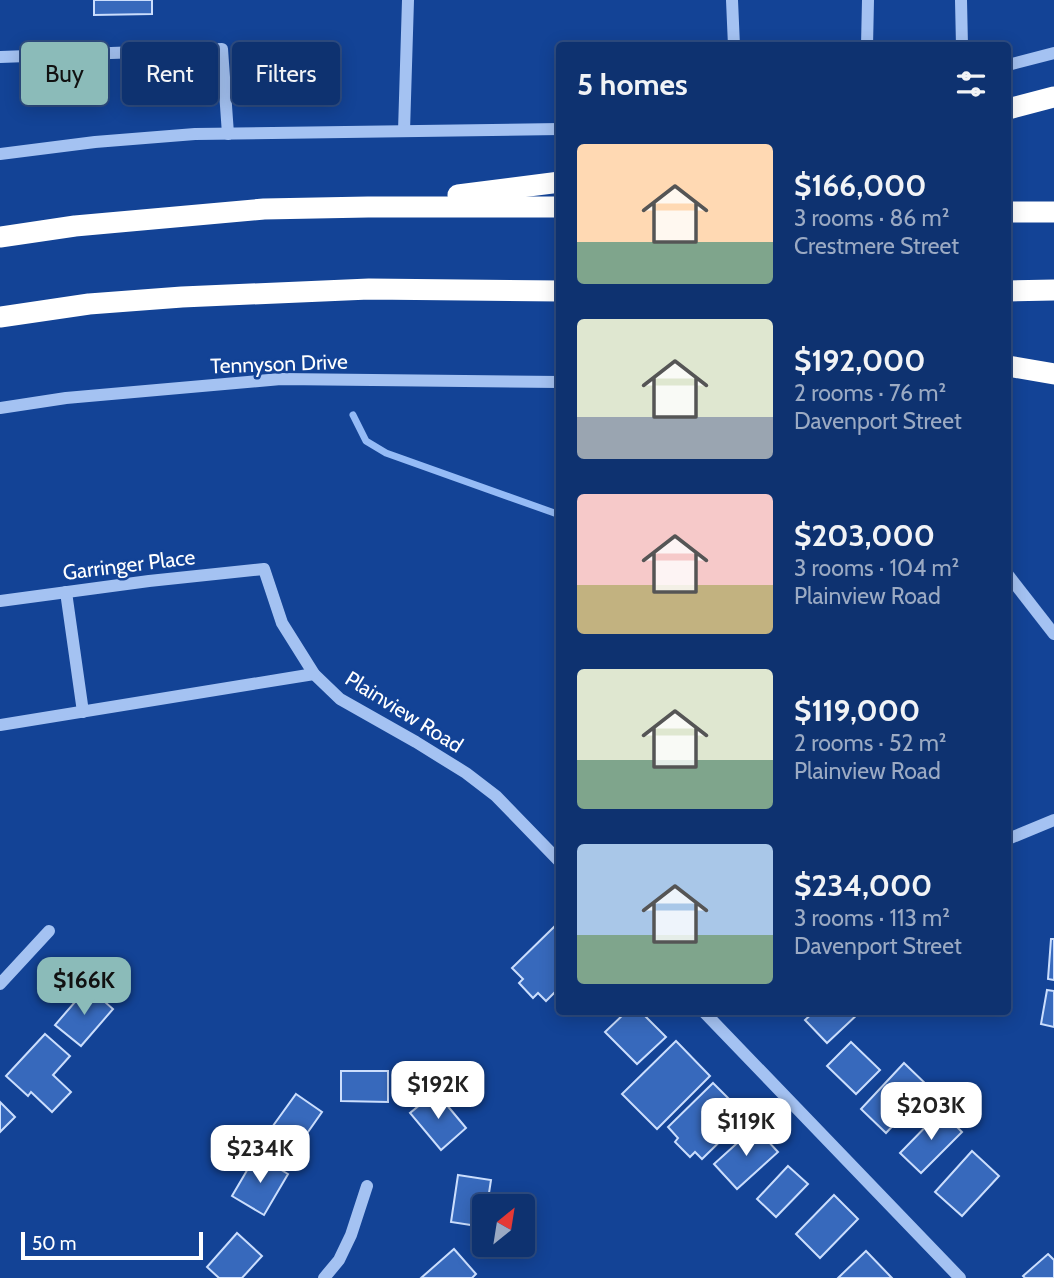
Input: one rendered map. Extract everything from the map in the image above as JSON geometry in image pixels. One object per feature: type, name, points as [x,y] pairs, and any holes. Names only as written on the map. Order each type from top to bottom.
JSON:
[{"type":"highway","points":[[1011,108],[1054,97]]},
{"type":"highway","points":[[368,207],[556,183]]},
{"type":"highway","points":[[0,237],[75,226],[264,209],[556,207]]},
{"type":"highway","points":[[1011,212],[1054,212]]},
{"type":"highway","points":[[0,317],[89,304],[182,297],[369,289],[556,292]]},
{"type":"highway","points":[[1011,291],[1054,290]]},
{"type":"highway","points":[[1011,367],[1054,374]]},
{"type":"street","points":[[404,131],[408,0]]},
{"type":"street","points":[[732,0],[734,42]]},
{"type":"street","points":[[867,42],[868,0]]},
{"type":"street","points":[[961,0],[962,42]]},
{"type":"street","points":[[0,57],[222,49],[228,134]]},
{"type":"street","points":[[1011,64],[1054,53]]},
{"type":"street","points":[[0,154],[95,142],[228,134],[556,129]]},
{"type":"street","name":"Tennyson Drive","points":[[0,408],[66,398],[281,379],[556,382]]},
{"type":"street","name":"Garringer Place","points":[[0,601],[149,580],[264,569]]},
{"type":"street","name":"Plainview Road","points":[[264,569],[282,623],[314,674],[340,699],[466,773],[496,796],[556,858]]},
{"type":"street","points":[[1011,579],[1054,634]]},
{"type":"street","points":[[66,592],[83,712]]},
{"type":"street","points":[[0,725],[314,674]]},
{"type":"street","points":[[1011,838],[1054,820]]},
{"type":"street","points":[[0,984],[49,931]]},
{"type":"street","points":[[707,1015],[960,1278]]},
{"type":"street","points":[[324,1278],[339,1260],[351,1235],[367,1186]]},
{"type":"building","points":[[94,0],[152,0],[152,14],[94,15]]},
{"type":"building","points":[[556,927],[556,991],[546,1001],[538,993],[533,998],[519,983],[523,979],[512,968]]},
{"type":"building","points":[[1051,939],[1054,939],[1054,980],[1048,979]]},
{"type":"building","points":[[88,987],[113,1009],[81,1046],[55,1025]]},
{"type":"building","points":[[1047,990],[1054,991],[1054,1027],[1041,1024]]},
{"type":"building","points":[[623,1015],[644,1015],[666,1037],[637,1064],[605,1032]]},
{"type":"building","points":[[811,1015],[857,1015],[827,1043],[805,1020]]},
{"type":"building","points":[[45,1034],[70,1056],[53,1075],[71,1092],[52,1112],[31,1092],[28,1096],[6,1076]]},
{"type":"building","points":[[676,1041],[710,1076],[657,1129],[622,1094]]},
{"type":"building","points":[[851,1042],[880,1070],[856,1094],[827,1066]]},
{"type":"building","points":[[904,1063],[929,1087],[886,1133],[861,1109]]},
{"type":"building","points":[[341,1071],[388,1071],[388,1102],[341,1101]]},
{"type":"building","points":[[713,1083],[746,1116],[702,1159],[695,1152],[690,1157],[675,1142],[678,1138],[668,1127]]},
{"type":"building","points":[[436,1092],[466,1128],[441,1150],[410,1113]]},
{"type":"building","points":[[296,1094],[322,1112],[296,1149],[270,1130]]},
{"type":"building","points":[[0,1102],[15,1117],[0,1132]]},
{"type":"building","points":[[941,1111],[962,1132],[921,1173],[900,1153]]},
{"type":"building","points":[[755,1127],[778,1152],[737,1189],[714,1164]]},
{"type":"building","points":[[972,1151],[999,1176],[962,1216],[935,1192]]},
{"type":"building","points":[[256,1155],[288,1174],[264,1215],[232,1196]]},
{"type":"building","points":[[788,1166],[808,1184],[776,1217],[757,1199]]},
{"type":"building","points":[[458,1175],[491,1180],[489,1194],[472,1194],[472,1225],[451,1222]]},
{"type":"building","points":[[834,1195],[858,1219],[820,1258],[796,1234]]},
{"type":"building","points":[[237,1233],[262,1256],[242,1278],[219,1278],[207,1267]]},
{"type":"building","points":[[454,1249],[476,1274],[472,1278],[421,1278]]},
{"type":"building","points":[[866,1251],[892,1278],[838,1278]]},
{"type":"building","points":[[1048,1254],[1054,1260],[1054,1278],[1023,1276]]},
{"type":"waterway","points":[[353,415],[366,441],[386,453],[556,514]]}]
